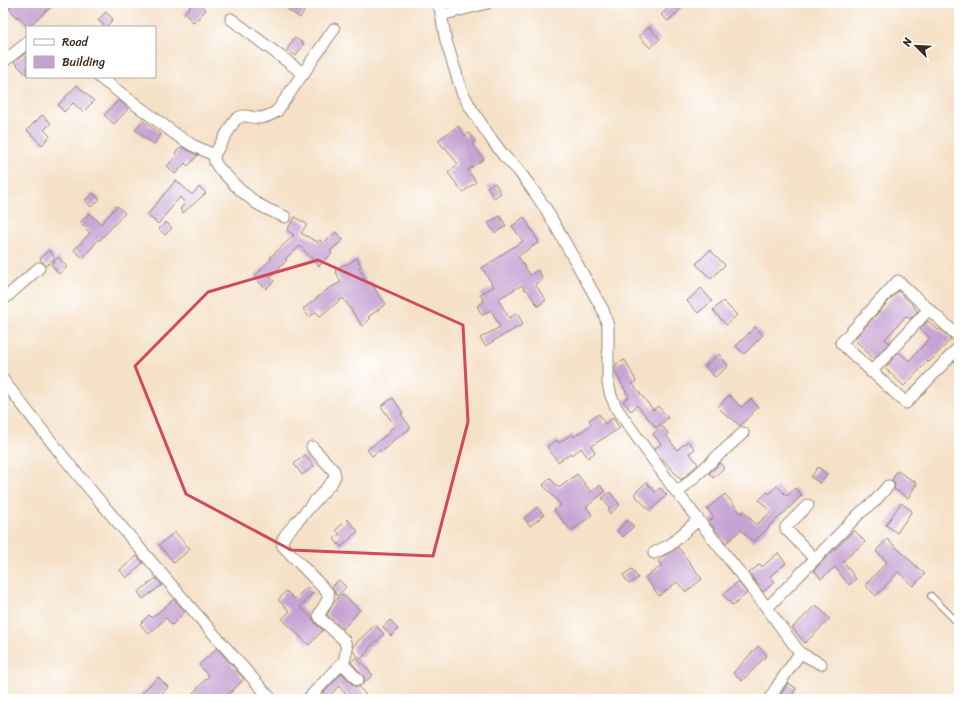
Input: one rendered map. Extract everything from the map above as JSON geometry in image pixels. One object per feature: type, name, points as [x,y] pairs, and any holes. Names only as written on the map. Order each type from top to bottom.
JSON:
[{"type":"street","points":[[436,3],[440,8],[446,41],[462,92],[492,140],[504,156],[518,170],[546,209],[603,310],[608,326],[608,383],[611,396],[617,409],[677,493],[767,608],[800,653],[821,664]]},
{"type":"street","points":[[441,15],[488,3]]},
{"type":"street","points":[[231,19],[304,74]]},
{"type":"street","points":[[285,217],[256,203],[237,187],[218,167],[215,162],[214,155],[235,120],[240,116],[246,115],[258,118],[269,116],[277,111],[334,29]]},
{"type":"street","points":[[3,62],[26,44]]},
{"type":"street","points":[[100,78],[178,136],[192,145],[214,155]]},
{"type":"street","points":[[3,300],[39,268]]},
{"type":"street","points":[[959,337],[898,281],[841,343],[906,403],[959,347]]},
{"type":"street","points":[[872,372],[929,309]]},
{"type":"street","points":[[3,380],[64,458],[117,522],[271,699]]},
{"type":"street","points":[[677,493],[743,433]]},
{"type":"street","points":[[312,446],[334,471],[335,476],[332,482],[286,534],[282,540],[282,543],[283,546],[328,593],[328,600],[319,615],[321,619],[346,643],[347,647],[343,665]]},
{"type":"street","points":[[767,608],[860,513],[874,502],[888,486]]},
{"type":"street","points":[[808,505],[786,527],[786,529],[814,559]]},
{"type":"street","points":[[654,553],[670,546],[698,520]]},
{"type":"street","points":[[770,699],[800,653]]},
{"type":"street","points":[[308,699],[340,665],[343,665]]},
{"type":"street","points":[[343,665],[358,680]]},
{"type":"lane","points":[[931,596],[959,624]]},
{"type":"highlighted area","points":[[318,260],[463,325],[468,422],[433,556],[291,550],[186,494],[135,366],[208,292]]},
{"type":"building","points":[[15,3],[55,3],[29,26],[27,26],[18,16],[17,18],[9,8]]},
{"type":"building","points":[[194,3],[199,3],[206,10],[194,23],[184,13]]},
{"type":"building","points":[[293,3],[309,3],[300,18],[288,10]]},
{"type":"building","points":[[673,3],[687,3],[668,21],[661,15]]},
{"type":"building","points":[[106,12],[113,19],[107,26],[98,20]]},
{"type":"building","points":[[649,27],[660,39],[650,48],[639,36]]},
{"type":"building","points":[[294,38],[304,43],[296,56],[287,50]]},
{"type":"building","points":[[26,53],[26,74],[14,62]]},
{"type":"building","points":[[77,85],[94,101],[83,112],[73,103],[64,112],[58,105]]},
{"type":"building","points":[[119,100],[128,109],[114,124],[104,115]]},
{"type":"building","points":[[42,115],[51,123],[44,130],[50,136],[42,145],[27,130]]},
{"type":"building","points":[[142,120],[161,134],[154,144],[135,130]]},
{"type":"building","points":[[458,126],[465,136],[469,133],[475,141],[472,143],[484,159],[468,170],[476,182],[463,192],[448,173],[458,164],[438,140]]},
{"type":"building","points":[[181,147],[198,155],[188,166],[185,163],[175,174],[167,166],[177,155],[175,153]]},
{"type":"building","points":[[176,180],[192,195],[199,187],[206,193],[183,213],[180,209],[185,203],[180,197],[158,224],[147,215]]},
{"type":"building","points":[[495,183],[501,193],[494,198],[487,187]]},
{"type":"building","points":[[93,193],[100,199],[91,207],[85,200]]},
{"type":"building","points":[[117,206],[125,213],[100,240],[99,239],[83,258],[74,250],[90,233],[80,223],[89,213],[101,224]]},
{"type":"building","points":[[500,216],[506,226],[495,233],[488,223]]},
{"type":"building","points":[[295,217],[307,224],[301,233],[317,242],[320,240],[323,243],[336,232],[343,240],[330,251],[332,253],[319,266],[300,246],[285,259],[287,260],[270,277],[274,281],[266,289],[254,277],[272,258],[270,257],[294,235],[287,230]]},
{"type":"building","points":[[524,217],[539,242],[518,256],[530,275],[538,270],[543,279],[535,284],[546,300],[538,306],[522,285],[498,299],[509,318],[517,313],[523,324],[485,346],[480,338],[500,327],[491,310],[482,315],[477,306],[484,302],[480,294],[494,287],[482,268],[523,241],[512,226]]},
{"type":"building","points":[[166,222],[172,228],[165,235],[159,229]]},
{"type":"building","points":[[49,250],[55,257],[46,266],[40,259]]},
{"type":"building","points":[[710,250],[725,265],[711,279],[696,264]]},
{"type":"building","points":[[58,257],[67,267],[59,274],[51,264]]},
{"type":"building","points":[[357,258],[361,266],[359,268],[368,284],[371,282],[386,304],[368,317],[370,319],[362,326],[343,298],[320,316],[316,312],[309,317],[303,309],[328,289],[341,282],[335,270]]},
{"type":"building","points":[[701,288],[712,301],[698,313],[687,301]]},
{"type":"building","points":[[898,291],[918,311],[910,319],[906,316],[885,339],[889,343],[874,359],[854,339]]},
{"type":"building","points":[[723,301],[737,315],[726,325],[713,310]]},
{"type":"building","points":[[928,321],[951,339],[904,386],[885,368],[899,352],[909,361],[930,338],[920,329]]},
{"type":"building","points":[[755,327],[763,335],[744,354],[736,346]]},
{"type":"building","points":[[719,354],[728,366],[715,377],[705,366]]},
{"type":"building","points":[[625,360],[636,381],[632,383],[653,410],[658,406],[668,418],[656,428],[637,405],[631,411],[623,401],[629,397],[615,372],[615,368],[616,364]]},
{"type":"building","points":[[729,395],[741,407],[751,399],[758,407],[740,426],[718,407]]},
{"type":"building","points":[[393,398],[403,413],[401,414],[411,428],[391,442],[392,443],[381,452],[380,450],[372,456],[367,450],[390,432],[389,430],[395,426],[381,406]]},
{"type":"building","points":[[599,414],[605,424],[613,418],[620,428],[591,446],[595,452],[588,458],[581,448],[572,455],[571,453],[558,462],[547,447],[557,440],[559,443],[572,434],[574,437],[592,424],[589,420]]},
{"type":"building","points":[[662,426],[668,433],[666,435],[677,450],[688,441],[695,449],[689,453],[698,464],[681,480],[662,458],[661,459],[654,449],[661,444],[653,434]]},
{"type":"building","points":[[305,455],[314,466],[302,475],[294,464]]},
{"type":"building","points":[[720,463],[724,468],[713,478],[709,473]]},
{"type":"building","points":[[818,467],[827,474],[820,483],[811,477]]},
{"type":"building","points":[[897,471],[917,483],[908,498],[894,489],[895,484],[892,480]]},
{"type":"building","points":[[577,474],[591,492],[600,485],[605,492],[586,507],[592,515],[571,531],[554,510],[561,505],[543,485],[550,478],[559,488]]},
{"type":"building","points":[[646,482],[655,492],[660,488],[667,495],[650,511],[634,494]]},
{"type":"building","points":[[777,486],[787,496],[795,488],[802,495],[753,542],[741,530],[726,543],[709,522],[714,517],[707,509],[725,494],[741,513],[744,511],[756,525],[771,512],[759,500],[767,492],[769,494]]},
{"type":"building","points":[[610,492],[620,505],[609,514],[609,507],[602,498]]},
{"type":"building","points":[[901,503],[912,511],[897,533],[886,525]]},
{"type":"building","points":[[537,507],[544,515],[530,526],[524,518]]},
{"type":"building","points":[[347,519],[358,531],[341,547],[334,539],[340,534],[336,530]]},
{"type":"building","points":[[627,520],[634,526],[623,537],[617,531]]},
{"type":"building","points":[[854,530],[865,542],[843,561],[856,579],[849,585],[835,567],[821,579],[814,570]]},
{"type":"building","points":[[175,532],[190,549],[174,563],[159,545]]},
{"type":"building","points":[[887,539],[925,574],[913,586],[898,572],[876,596],[865,585],[887,562],[876,551]]},
{"type":"building","points":[[678,547],[702,579],[686,592],[677,582],[659,596],[645,577],[662,566],[658,561],[662,557]]},
{"type":"building","points":[[778,553],[786,563],[770,576],[775,582],[763,592],[749,573],[760,564],[762,567]]},
{"type":"building","points":[[137,556],[143,563],[126,578],[120,570]]},
{"type":"building","points":[[632,569],[638,578],[629,584],[623,575]]},
{"type":"building","points":[[156,578],[162,585],[143,599],[138,592]]},
{"type":"building","points":[[339,580],[346,587],[337,596],[332,587]]},
{"type":"building","points":[[738,582],[747,593],[733,606],[723,595]]},
{"type":"building","points":[[307,587],[313,593],[300,607],[323,630],[309,645],[282,619],[290,611],[278,600],[286,591],[295,599]]},
{"type":"building","points":[[342,594],[360,610],[343,629],[327,615],[334,602]]},
{"type":"building","points":[[174,599],[185,612],[172,625],[166,618],[149,634],[140,624],[149,615],[152,618]]},
{"type":"building","points":[[816,605],[830,619],[805,643],[792,628]]},
{"type":"building","points":[[390,620],[398,629],[391,636],[383,627]]},
{"type":"building","points":[[375,625],[384,634],[368,649],[369,650],[361,659],[353,652],[353,646]]},
{"type":"building","points":[[758,646],[767,655],[742,681],[733,673]]},
{"type":"building","points":[[217,648],[244,679],[224,699],[197,699],[192,694],[209,676],[199,665]]},
{"type":"building","points":[[356,657],[373,675],[364,683],[365,679],[351,662]]},
{"type":"building","points":[[342,673],[353,685],[359,687],[366,695],[361,699],[350,699],[339,686],[326,699],[318,699]]},
{"type":"building","points":[[158,677],[168,687],[157,699],[136,699]]},
{"type":"building","points":[[788,683],[796,688],[790,699],[778,699]]}]
